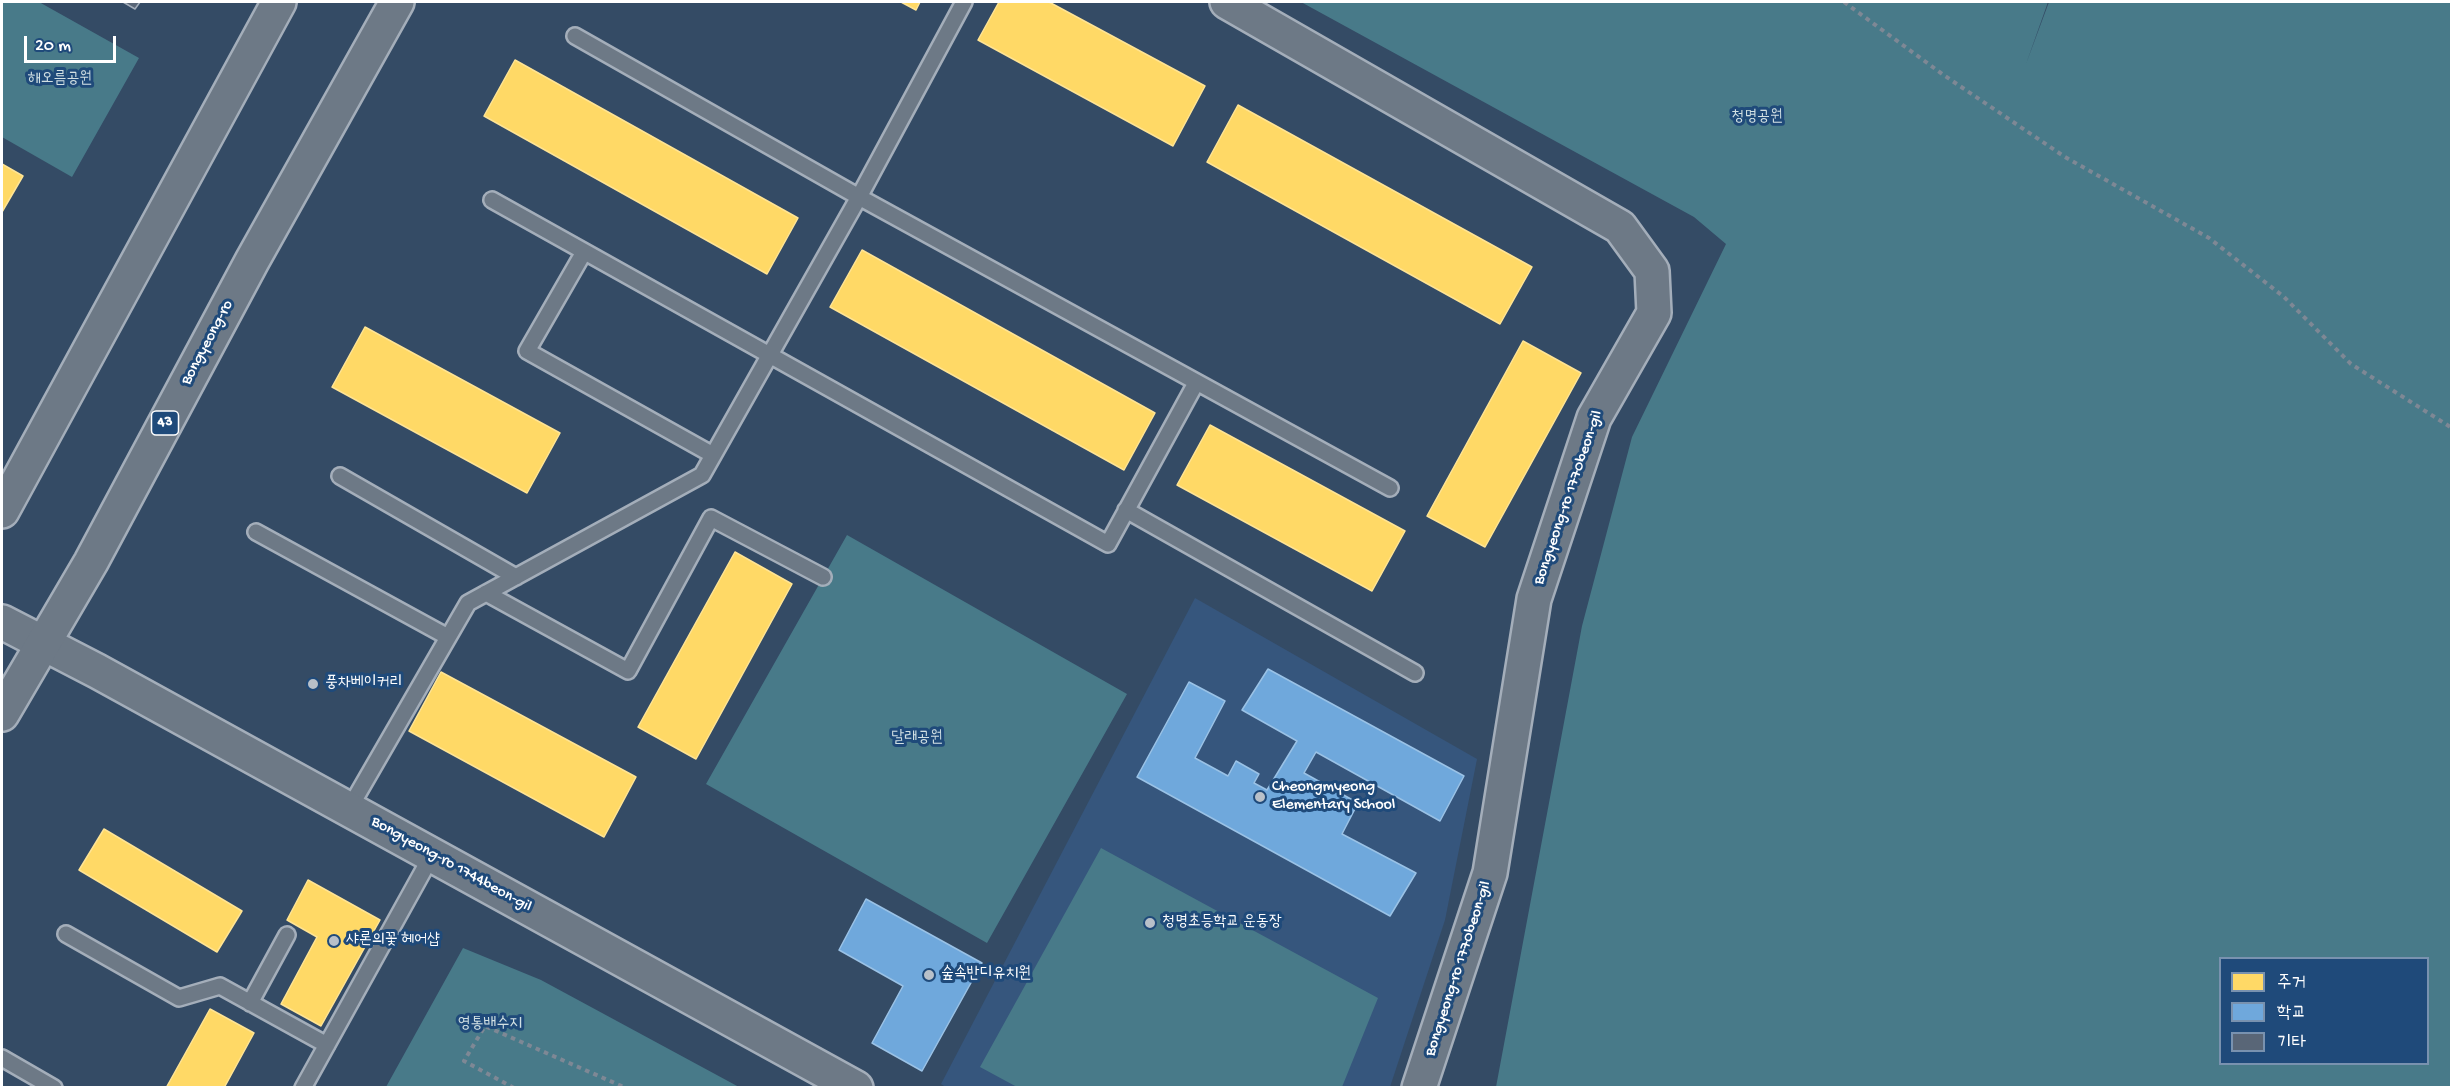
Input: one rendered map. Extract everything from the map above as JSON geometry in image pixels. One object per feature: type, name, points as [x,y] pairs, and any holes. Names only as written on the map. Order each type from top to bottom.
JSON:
[{"type":"street","points":[[2,511],[279,2]]},
{"type":"street","name":"Bongyeong-ro","points":[[2,714],[91,562],[252,261],[396,2]]},
{"type":"street","name":"Bongyeong-ro 1770beon-gil","points":[[1227,2],[1620,227],[1652,271],[1654,313],[1594,418],[1534,598],[1490,873],[1419,1088]]},
{"type":"street","name":"Bongyeong-ro 1744beon-gil","points":[[2,622],[97,671],[856,1088]]},
{"type":"lane","points":[[349,809],[468,603],[702,475],[859,197],[964,2]]},
{"type":"lane","points":[[575,36],[859,197],[1390,488]]},
{"type":"lane","points":[[492,200],[1108,544],[1196,383]]},
{"type":"lane","points":[[584,252],[527,351],[713,455]]},
{"type":"lane","points":[[340,476],[516,576]]},
{"type":"lane","points":[[1126,510],[1414,673]]},
{"type":"lane","points":[[486,593],[628,671],[711,518],[823,577]]},
{"type":"lane","points":[[256,532],[448,637]]},
{"type":"lane","points":[[303,1088],[432,855]]},
{"type":"lane","points":[[66,934],[179,998],[220,986],[327,1045]]},
{"type":"lane","points":[[250,1003],[287,935]]},
{"type":"lane","points":[[2,1058],[54,1088]]},
{"type":"path","points":[[1844,2],[2065,157],[2210,238],[2284,297],[2351,364],[2451,428]]},
{"type":"path","points":[[514,1088],[464,1061],[485,1026],[626,1088]]},
{"type":"shaded area","points":[[1195,598],[1477,759],[1445,920],[1390,1087],[947,1088],[941,1084]]},
{"type":"green space","name":"해오름공원","points":[[2,2],[39,2],[139,58],[72,177],[2,137]]},
{"type":"green space","name":"청명공원","points":[[1301,2],[2048,2],[2026,64],[2049,2],[2451,2],[2451,1087],[1496,1087],[1582,626],[1632,437],[1726,244],[1694,217]]},
{"type":"green space","name":"달래공원","points":[[847,535],[1127,694],[987,943],[706,784]]},
{"type":"green space","name":"청명초등학교 운동장","points":[[1101,848],[1378,998],[1342,1087],[1017,1087],[980,1067]]},
{"type":"green space","name":"영통배수지","points":[[463,948],[541,980],[739,1087],[386,1087]]},
{"type":"building: 주거","points":[[901,2],[920,2],[916,10]]},
{"type":"building: 주거","points":[[999,2],[1049,2],[1205,86],[1173,146],[978,40]]},
{"type":"building: 주거","points":[[515,60],[798,218],[767,274],[484,116]]},
{"type":"building: 주거","points":[[1238,105],[1532,267],[1500,324],[1207,162]]},
{"type":"building: 주거","points":[[2,164],[23,176],[2,212]]},
{"type":"building: 주거","points":[[862,250],[1155,413],[1124,470],[830,307]]},
{"type":"building: 주거","points":[[365,327],[560,433],[527,493],[332,387]]},
{"type":"building: 주거","points":[[1523,341],[1581,373],[1485,547],[1427,516]]},
{"type":"building: 주거","points":[[1210,425],[1405,531],[1372,591],[1177,485]]},
{"type":"building: 주거","points":[[735,552],[792,584],[696,759],[638,727]]},
{"type":"building: 주거","points":[[441,672],[636,777],[604,837],[409,731]]},
{"type":"building: 주거","points":[[104,829],[242,911],[217,952],[79,870]]},
{"type":"building: 주거","points":[[308,880],[380,920],[321,1026],[281,1004],[317,937],[287,920]]},
{"type":"building: 주거","points":[[210,1009],[254,1033],[224,1088],[166,1088]]},
{"type":"building: 학교","name":"Cheongmyeong Elementary School","points":[[1268,669],[1464,776],[1440,821],[1316,752],[1304,773],[1358,803],[1342,834],[1416,873],[1390,916],[1137,777],[1189,682],[1225,701],[1195,758],[1228,776],[1236,761],[1259,774],[1254,783],[1267,790],[1297,741],[1242,710]]},
{"type":"building: 학교","name":"숲속반디유치원","points":[[866,899],[982,963],[922,1071],[872,1043],[903,986],[839,950]]},
{"type":"building: 기타","points":[[123,2],[140,2],[135,9]]},
{"type":"place","name":"풍차베이커리","points":[[313,684]]},
{"type":"place","name":"Cheongmyeong Elementary School","points":[[1260,797]]},
{"type":"place","name":"청명초등학교 운동장","points":[[1150,923]]},
{"type":"place","name":"샤론의꽃 헤어샵","points":[[334,941]]},
{"type":"place","name":"숲속반디유치원","points":[[929,975]]}]
